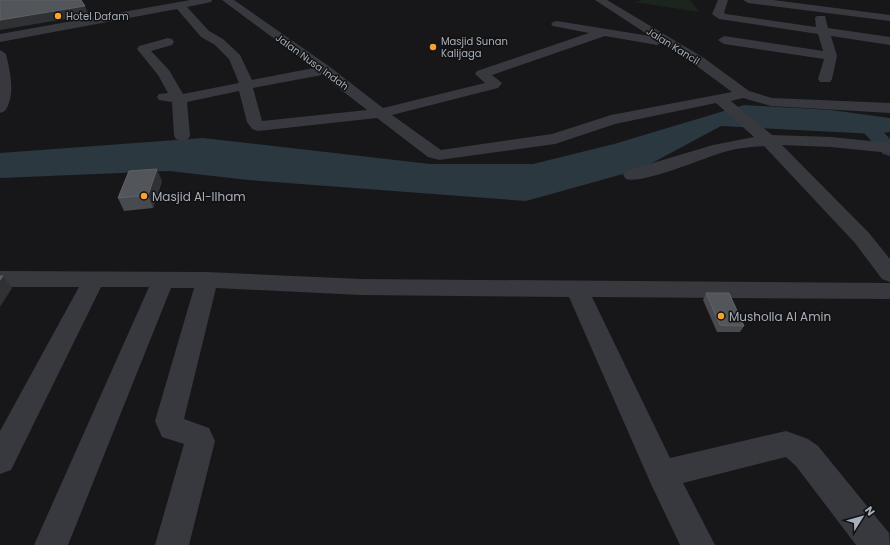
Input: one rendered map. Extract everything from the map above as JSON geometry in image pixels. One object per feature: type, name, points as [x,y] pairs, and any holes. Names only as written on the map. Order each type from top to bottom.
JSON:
[{"type":"street","points":[[0,38],[207,0]]},
{"type":"street","name":"Jalan Nusa Indah","points":[[227,0],[325,70],[439,155],[555,140],[611,120],[723,102],[744,94]]},
{"type":"street","name":"Jalan Kancil","points":[[600,0],[699,61],[744,94]]},
{"type":"street","points":[[723,0],[718,14],[723,17],[890,40]]},
{"type":"street","points":[[748,0],[890,18]]},
{"type":"street","points":[[179,5],[205,34],[219,42],[235,58],[247,86],[255,122],[259,126],[380,112],[493,85],[495,83],[482,74],[602,33]]},
{"type":"street","points":[[823,9],[823,31],[831,56],[825,79]]},
{"type":"street","points":[[823,9],[890,28]]},
{"type":"street","points":[[557,24],[602,33],[667,42]]},
{"type":"street","points":[[724,40],[831,56]]},
{"type":"street","points":[[168,42],[143,48],[164,73],[179,99],[182,136]]},
{"type":"street","points":[[0,54],[5,85],[4,97],[0,108]]},
{"type":"street","points":[[164,97],[179,99],[325,70]]},
{"type":"street","points":[[744,94],[771,102],[887,105]]},
{"type":"street","points":[[723,102],[766,139],[862,238],[890,274]]},
{"type":"street","points":[[632,175],[659,169],[732,145],[766,139],[867,145],[890,148]]},
{"type":"street","points":[[0,280],[208,280],[361,286],[890,291]]},
{"type":"street","points":[[0,460],[93,280]]},
{"type":"street","points":[[51,545],[163,280]]},
{"type":"street","points":[[172,545],[200,441],[199,436],[172,428],[169,421],[208,280]]},
{"type":"street","points":[[577,289],[662,474],[698,545]]},
{"type":"street","points":[[662,474],[786,444],[791,445],[807,456],[877,545]]},
{"type":"shaded area","points":[[642,0],[690,0],[699,12],[635,2]]},
{"type":"shaded area","points":[[744,105],[831,110],[890,118],[890,132],[875,134],[721,126],[641,169],[526,201],[248,180],[169,171],[0,178],[0,153],[203,138],[430,164],[533,164],[614,144]]},
{"type":"building","points":[[0,0],[81,0],[85,6],[0,20]]},
{"type":"building","points":[[157,169],[148,195],[118,198],[129,171]]},
{"type":"building","points":[[706,293],[729,293],[744,326],[720,325]]},
{"type":"waterway","points":[[865,124],[890,150]]},
{"type":"place","name":"Hotel Dafam","points":[[58,16]]},
{"type":"place","name":"Masjid Sunan Kalijaga","points":[[433,47]]},
{"type":"place","name":"Masjid Al-Ilham","points":[[144,196]]},
{"type":"place","name":"Musholla Al Amin","points":[[721,316]]}]
